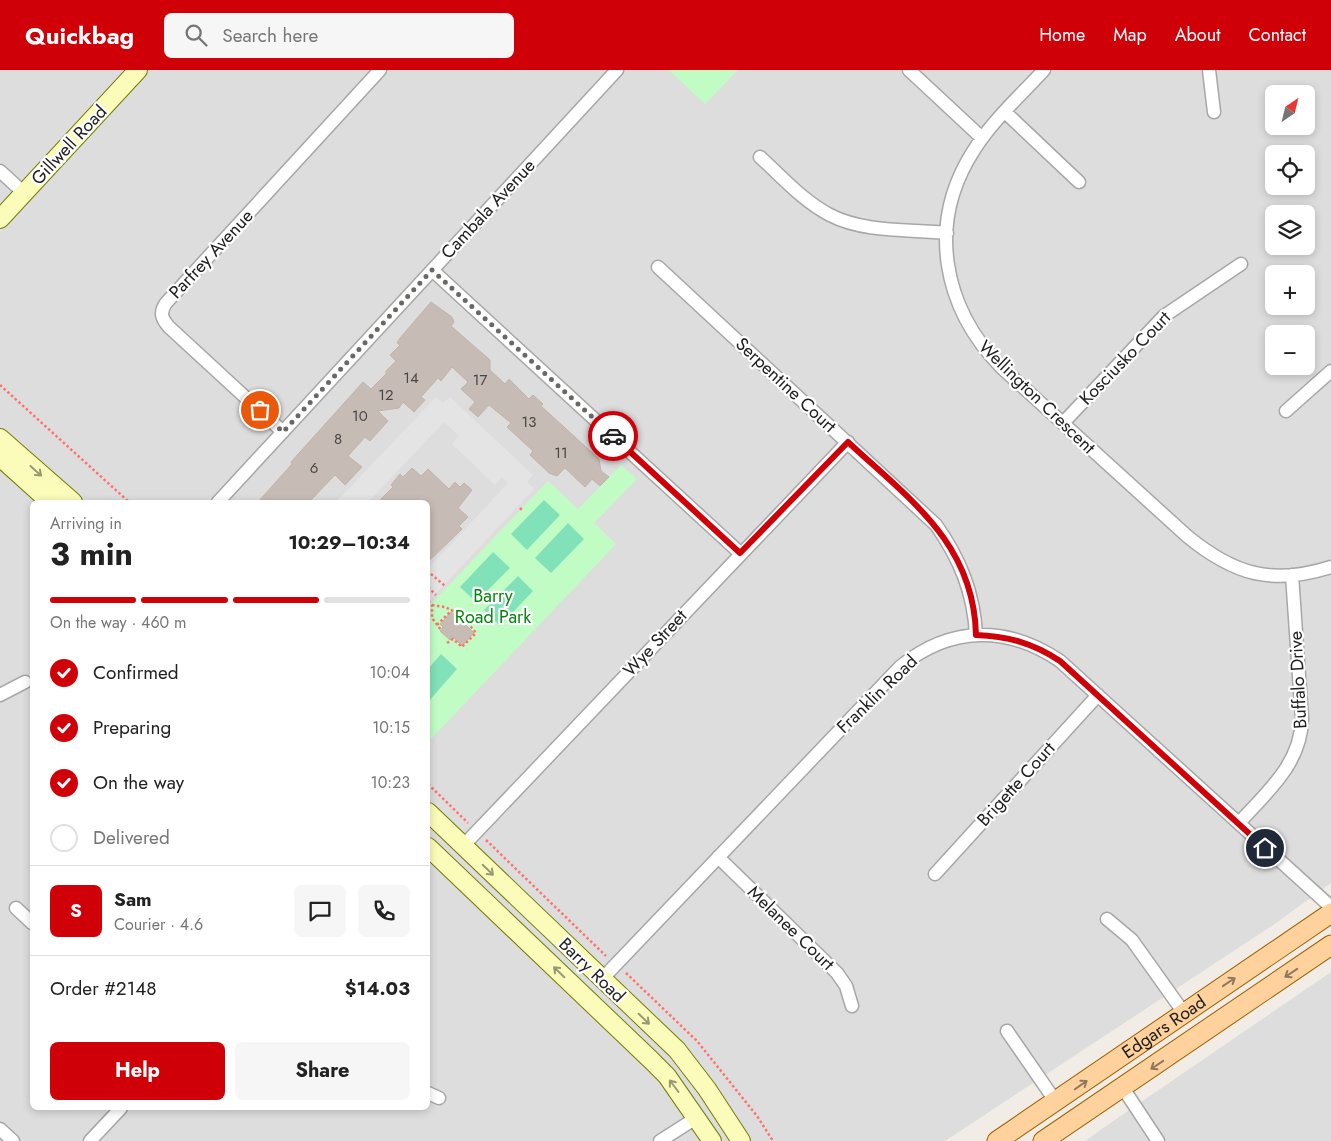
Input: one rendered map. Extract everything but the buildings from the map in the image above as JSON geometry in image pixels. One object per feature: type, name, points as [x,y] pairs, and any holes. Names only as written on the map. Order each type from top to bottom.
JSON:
[{"type":"main road","name":"Edgars Road","points":[[997,1141],[1331,912]]},
{"type":"main road","name":"Edgars Road","points":[[1043,1141],[1331,945]]},
{"type":"street","name":"Gillwell Road","points":[[0,219],[138,70]]},
{"type":"street","name":"Parfrey Avenue","points":[[283,432],[170,327],[162,318],[161,311],[166,303],[380,70]]},
{"type":"street","name":"Cambala Avenue","points":[[220,500],[617,70]]},
{"type":"street","points":[[909,70],[982,138]]},
{"type":"street","name":"Wellington Crescent","points":[[1044,70],[982,138],[965,164],[950,205],[947,261],[952,285],[961,311],[974,335],[1002,368],[1187,536],[1216,558],[1246,572],[1266,575],[1292,575],[1331,567]]},
{"type":"street","points":[[1209,70],[1214,112]]},
{"type":"street","points":[[1005,112],[1079,182]]},
{"type":"street","points":[[760,157],[799,193],[831,216],[864,226],[947,233]]},
{"type":"street","points":[[0,171],[24,193]]},
{"type":"street","name":"Kosciusko Court","points":[[1063,423],[1164,316],[1241,264]]},
{"type":"street","name":"Serpentine Court","points":[[658,267],[923,512],[948,542],[967,580],[973,601],[976,635]]},
{"type":"street","points":[[432,270],[740,553]]},
{"type":"street","points":[[1286,411],[1331,371]]},
{"type":"street","points":[[0,438],[71,500]]},
{"type":"street","name":"Wye Street","points":[[463,846],[740,553],[848,442]]},
{"type":"street","points":[[0,457],[48,500]]},
{"type":"street","name":"Buffalo Drive","points":[[1238,823],[1284,772],[1292,761],[1299,742],[1302,719],[1292,575]]},
{"type":"street","name":"Franklin Road","points":[[602,979],[901,666],[930,646],[976,635],[997,635],[1017,640],[1047,652],[1098,695],[1331,907]]},
{"type":"street","points":[[0,696],[25,682]]},
{"type":"street","name":"Brigette Court","points":[[935,874],[1098,695]]},
{"type":"street","name":"Barry Road","points":[[430,814],[689,1065],[741,1141]]},
{"type":"street","name":"Barry Road","points":[[430,849],[667,1076],[712,1141]]},
{"type":"street","name":"Melanee Court","points":[[718,857],[832,967],[846,986],[852,1006]]},
{"type":"street","points":[[16,908],[30,921]]},
{"type":"street","points":[[1107,919],[1132,940],[1184,1014]]},
{"type":"street","points":[[585,997],[602,979]]},
{"type":"street","points":[[1008,1031],[1056,1102]]},
{"type":"street","points":[[1123,1088],[1158,1141]]},
{"type":"street","points":[[90,1141],[119,1110]]},
{"type":"street","points":[[660,1141],[696,1118]]},
{"type":"street","points":[[0,1129],[13,1141]]},
{"type":"path","points":[[0,386],[127,500]]},
{"type":"path","points":[[520,508],[523,512]]},
{"type":"path","points":[[431,574],[445,586]]},
{"type":"path","points":[[430,589],[436,595]]},
{"type":"path","points":[[430,602],[432,605],[457,613]]},
{"type":"path","points":[[432,605],[432,618],[441,630]]},
{"type":"path","points":[[437,626],[452,610]]},
{"type":"path","points":[[447,643],[453,639],[462,647],[476,633],[467,621],[472,616]]},
{"type":"shaded area","points":[[0,70],[1331,70],[1331,883],[1276,923],[945,1141],[0,1141]]},
{"type":"shaded area","points":[[436,397],[443,403],[450,397],[533,475],[527,482],[534,489],[430,600],[430,567],[508,483],[502,477],[495,485],[452,444],[459,436],[444,422],[370,500],[338,500]]},
{"type":"shaded area","points":[[1331,972],[1331,1141],[1085,1141],[1106,1126]]},
{"type":"green space","points":[[669,70],[738,70],[705,104]]},
{"type":"green space","name":"Barry Road Park","points":[[621,465],[637,479],[594,523],[616,544],[430,740],[430,605],[548,481],[578,509]]},
{"type":"green space","points":[[544,500],[560,515],[527,550],[511,534]]},
{"type":"green space","points":[[568,523],[584,539],[551,573],[535,558]]},
{"type":"green space","points":[[493,552],[510,568],[476,602],[460,587]]},
{"type":"green space","points":[[518,576],[533,591],[500,626],[484,610]]},
{"type":"green space","points":[[441,654],[457,669],[430,700],[430,667]]},
{"type":"way so far","points":[[260,410],[283,432],[432,270],[613,436]]},
{"type":"route","points":[[613,436],[740,553],[848,442],[923,512],[936,525],[948,542],[967,580],[973,601],[976,635],[997,635],[1017,640],[1047,652],[1060,661],[1265,848]]}]
